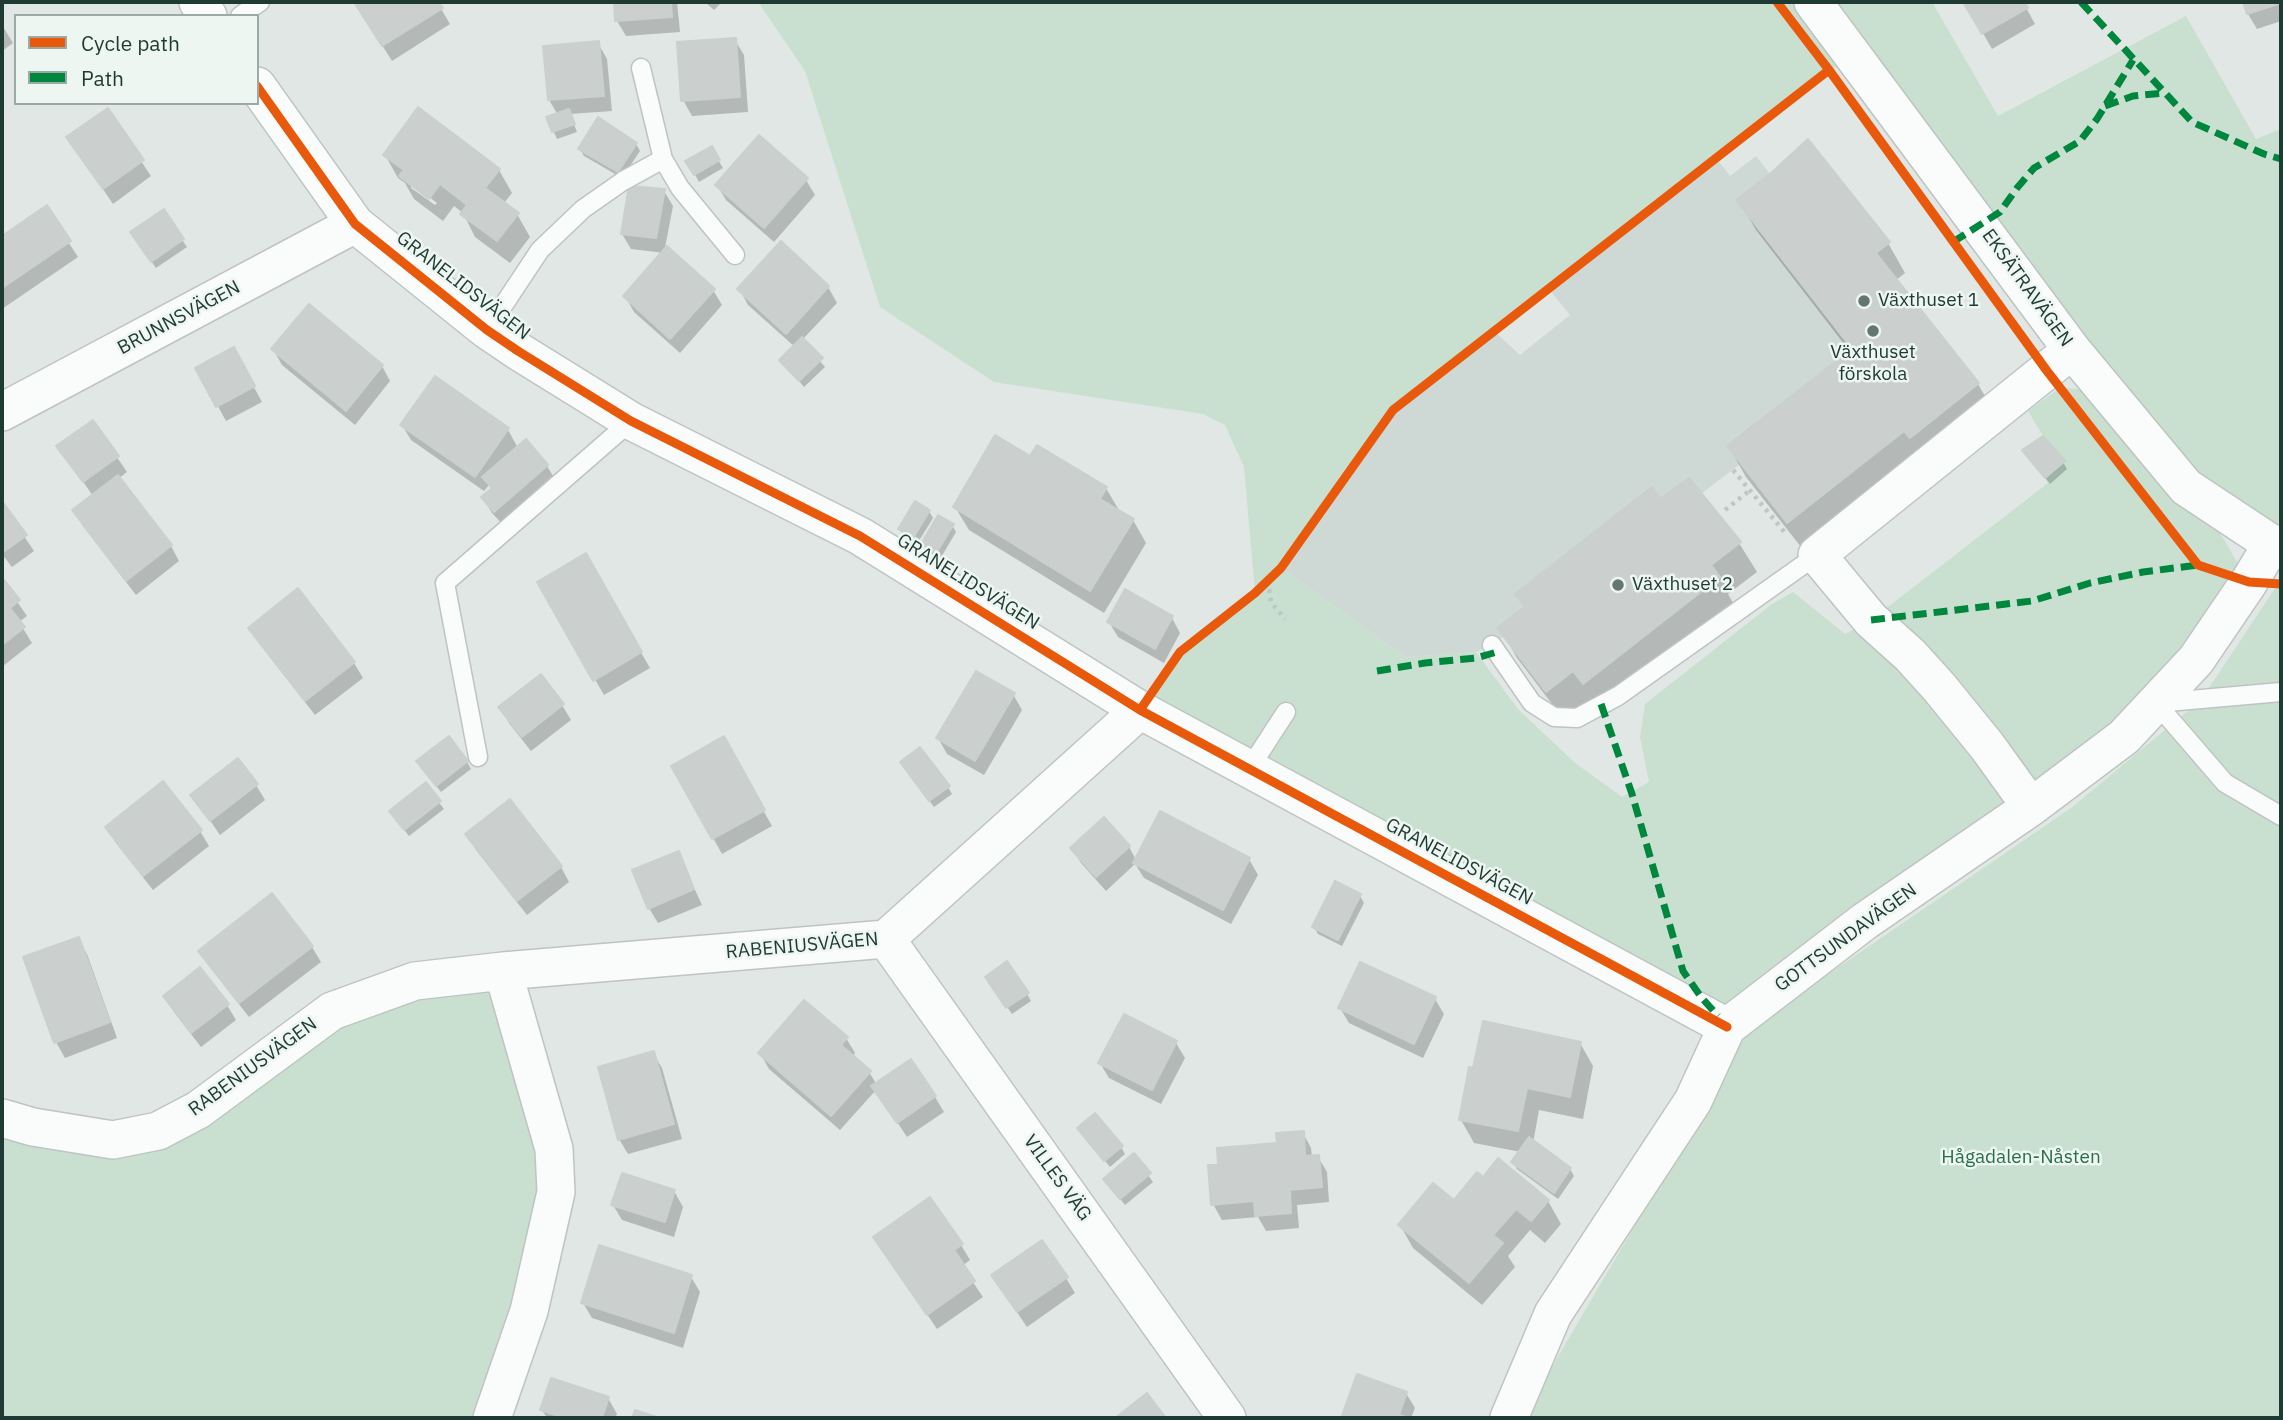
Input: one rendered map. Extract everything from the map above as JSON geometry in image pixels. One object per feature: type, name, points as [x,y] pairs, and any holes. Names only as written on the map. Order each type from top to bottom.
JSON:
[{"type":"street","name":"EKSÄTRAVÄGEN","points":[[1813,2],[2073,350],[2186,487],[2276,544]]},
{"type":"street","name":"GRANELIDSVÄGEN","points":[[259,89],[355,224],[487,330],[631,421],[860,536],[1140,710],[1727,1027]]},
{"type":"street","name":"BRUNNSVÄGEN","points":[[2,412],[355,224]]},
{"type":"street","points":[[2031,807],[1987,746],[1939,687],[1910,655],[1871,620],[1817,555],[1878,509],[2073,350]]},
{"type":"street","name":"GOTTSUNDAVÄGEN","points":[[1509,1418],[1553,1314],[1693,1101],[1727,1027],[1864,921],[2031,807],[2124,737],[2196,660],[2276,544]]},
{"type":"street","name":"RABENIUSVÄGEN","points":[[2,1118],[33,1127],[113,1140],[158,1131],[198,1110],[332,1010],[415,981],[503,971],[887,939],[1140,710]]},
{"type":"street","name":"VILLES VÄG","points":[[887,939],[1227,1418]]},
{"type":"street","points":[[492,1418],[528,1311],[556,1192],[554,1149],[503,971]]},
{"type":"lane","points":[[243,14],[260,2]]},
{"type":"lane","points":[[641,68],[663,159],[680,188],[734,255]]},
{"type":"lane","points":[[487,330],[540,250],[583,209],[623,181],[663,159]]},
{"type":"lane","points":[[478,757],[445,583],[631,421]]},
{"type":"lane","points":[[1492,645],[1532,703],[1554,717],[1577,718],[1618,696],[1817,555]]},
{"type":"lane","points":[[2156,703],[2281,692]]},
{"type":"lane","points":[[2156,703],[2225,782],[2281,816]]},
{"type":"lane","points":[[1249,769],[1286,712]]},
{"type":"path","points":[[1140,710],[1180,652],[1281,568],[1393,410],[1829,70]]},
{"type":"path","points":[[1733,470],[1783,532],[1817,555]]},
{"type":"path","points":[[1725,510],[1749,491]]},
{"type":"path","points":[[1268,580],[1271,602],[1284,620]]},
{"type":"shaded area","points":[[1756,156],[1770,174],[1852,349],[1727,446],[1740,464],[1701,494],[1661,499],[1651,488],[1515,593],[1525,607],[1498,628],[1504,636],[1476,652],[1406,657],[1281,568],[1393,410],[1494,331],[1520,355],[1570,315],[1549,289],[1717,159],[1730,176]]},
{"type":"green space","points":[[758,2],[1932,2],[1998,116],[2186,16],[2256,139],[2281,129],[2281,545],[2186,487],[1853,53],[1393,410],[1281,568],[1406,657],[1476,652],[1518,709],[1574,762],[1622,797],[1649,782],[1640,737],[1645,704],[1772,604],[1793,592],[1845,634],[1871,620],[2048,483],[2045,478],[2065,461],[2043,436],[2028,411],[2060,388],[2083,389],[2197,515],[2220,533],[2249,582],[2196,660],[1727,1027],[1140,710],[1180,652],[1255,592],[1244,467],[1225,425],[1203,414],[994,382],[880,307],[805,71]]},
{"type":"green space","name":"Hågadalen-Nåsten","points":[[2281,579],[2281,1418],[1522,1418],[1751,1027],[2071,808],[2201,700]]},
{"type":"green space","points":[[503,971],[554,1149],[492,1418],[2,1418],[2,1118],[113,1140],[332,1011]]},
{"type":"building","points":[[354,2],[439,2],[443,8],[382,46]]},
{"type":"building","points":[[614,2],[671,2],[672,17],[615,21]]},
{"type":"building","points":[[1963,2],[2025,2],[2028,8],[1982,34]]},
{"type":"building","points":[[2243,2],[2281,2],[2281,3],[2247,14]]},
{"type":"building","points":[[736,38],[740,97],[681,101],[677,42]]},
{"type":"building","points":[[599,41],[604,96],[548,100],[543,46]]},
{"type":"building","points":[[418,107],[500,169],[485,188],[519,213],[497,241],[460,214],[467,205],[440,184],[429,199],[399,176],[404,170],[383,155]]},
{"type":"building","points":[[108,108],[144,160],[103,189],[66,137]]},
{"type":"building","points":[[569,109],[575,124],[552,132],[546,117]]},
{"type":"building","points":[[598,117],[637,143],[618,172],[578,149]]},
{"type":"building","points":[[759,135],[808,178],[764,228],[715,185]]},
{"type":"building","name":"Växthuset 1","points":[[1808,139],[1890,242],[1876,253],[1979,383],[1910,438],[1904,431],[1787,523],[1727,446],[1852,349],[1736,200],[1770,174]]},
{"type":"building","points":[[712,146],[720,160],[694,175],[685,161]]},
{"type":"building","points":[[629,186],[665,189],[656,238],[621,234]]},
{"type":"building","points":[[47,205],[71,241],[2,288],[2,236]]},
{"type":"building","points":[[164,209],[184,239],[151,262],[130,232]]},
{"type":"building","points":[[781,241],[829,286],[786,334],[737,289]]},
{"type":"building","points":[[667,246],[715,289],[670,339],[623,296]]},
{"type":"building","points":[[309,304],[383,365],[346,411],[271,349]]},
{"type":"building","points":[[802,337],[823,358],[799,381],[779,360]]},
{"type":"building","points":[[234,347],[255,386],[216,407],[195,368]]},
{"type":"building","points":[[435,376],[509,428],[475,477],[400,425]]},
{"type":"building","points":[[93,420],[119,456],[83,482],[56,446]]},
{"type":"building","points":[[995,435],[1030,456],[1037,445],[1107,487],[1100,499],[1134,519],[1090,591],[953,507]]},
{"type":"building","points":[[2043,436],[2065,461],[2045,478],[2022,450]]},
{"type":"building","points":[[526,439],[548,465],[494,512],[481,497],[492,488],[482,477]]},
{"type":"building","points":[[118,475],[172,545],[126,581],[72,510]]},
{"type":"building","name":"Växthuset 2","points":[[1689,478],[1741,542],[1711,565],[1720,577],[1583,684],[1573,671],[1546,692],[1497,628],[1525,607],[1515,594],[1652,487],[1661,499]]},
{"type":"building","points":[[2,501],[27,535],[2,553]]},
{"type":"building","points":[[915,501],[930,510],[913,538],[898,529]]},
{"type":"building","points":[[938,515],[954,524],[936,553],[921,544]]},
{"type":"building","points":[[586,553],[642,652],[593,681],[537,582]]},
{"type":"building","points":[[2,577],[20,600],[10,608],[25,627],[2,645]]},
{"type":"building","points":[[298,588],[355,662],[305,701],[248,628]]},
{"type":"building","points":[[1125,589],[1173,616],[1155,649],[1107,622]]},
{"type":"building","points":[[976,671],[1015,693],[975,761],[936,738]]},
{"type":"building","points":[[541,674],[564,704],[522,737],[498,707]]},
{"type":"building","points":[[449,736],[468,761],[436,786],[416,761]]},
{"type":"building","points":[[724,736],[765,810],[712,839],[671,766]]},
{"type":"building","points":[[920,747],[950,786],[929,801],[900,762]]},
{"type":"building","points":[[238,758],[258,784],[210,821],[190,795]]},
{"type":"building","points":[[163,781],[202,830],[143,876],[105,827]]},
{"type":"building","points":[[426,782],[441,801],[404,830],[389,811]]},
{"type":"building","points":[[510,799],[562,866],[517,901],[465,834]]},
{"type":"building","points":[[1160,811],[1250,858],[1223,910],[1133,863]]},
{"type":"building","points":[[1104,817],[1130,846],[1096,877],[1070,848]]},
{"type":"building","points":[[679,851],[694,889],[648,909],[632,870]]},
{"type":"building","points":[[1335,881],[1361,894],[1338,940],[1312,927]]},
{"type":"building","points":[[272,893],[313,946],[239,1003],[198,951]]},
{"type":"building","points":[[79,937],[110,1022],[54,1043],[23,957]]},
{"type":"building","points":[[1007,961],[1029,993],[1006,1008],[985,977]]},
{"type":"building","points":[[1360,962],[1436,997],[1414,1044],[1338,1008]]},
{"type":"building","points":[[200,967],[229,1004],[191,1033],[163,996]]},
{"type":"building","points":[[804,1000],[848,1037],[841,1045],[871,1071],[831,1116],[758,1053]]},
{"type":"building","points":[[1124,1014],[1177,1041],[1152,1090],[1098,1063]]},
{"type":"building","points":[[1483,1021],[1581,1042],[1570,1097],[1527,1088],[1518,1131],[1459,1120],[1469,1067],[1473,1068]]},
{"type":"building","points":[[654,1051],[674,1124],[618,1140],[598,1067]]},
{"type":"building","points":[[911,1059],[936,1096],[897,1123],[871,1086]]},
{"type":"building","points":[[1095,1113],[1123,1146],[1104,1161],[1077,1128]]},
{"type":"building","points":[[1304,1131],[1305,1156],[1319,1155],[1322,1187],[1290,1190],[1291,1213],[1255,1216],[1254,1201],[1211,1205],[1208,1165],[1218,1165],[1217,1148],[1277,1143],[1276,1133]]},
{"type":"building","points":[[1529,1137],[1571,1168],[1554,1193],[1511,1162]]},
{"type":"building","points":[[1134,1153],[1151,1173],[1120,1199],[1103,1179]]},
{"type":"building","points":[[1498,1158],[1549,1200],[1531,1221],[1516,1209],[1493,1235],[1503,1243],[1469,1283],[1398,1225],[1433,1183],[1454,1200],[1477,1172],[1483,1177]]},
{"type":"building","points":[[622,1173],[675,1190],[665,1222],[611,1205]]},
{"type":"building","points":[[930,1197],[963,1244],[954,1250],[975,1281],[927,1315],[873,1237]]},
{"type":"building","points":[[1042,1240],[1068,1277],[1017,1312],[991,1275]]},
{"type":"building","points":[[599,1245],[692,1275],[674,1333],[581,1303]]},
{"type":"building","points":[[1357,1374],[1407,1392],[1399,1415],[1409,1418],[1341,1418]]},
{"type":"building","points":[[551,1378],[609,1397],[602,1418],[565,1418],[540,1410]]},
{"type":"building","points":[[1147,1393],[1166,1418],[1115,1418]]},
{"type":"building","points":[[635,1410],[660,1418],[632,1418]]},
{"type":"marked path","points":[[2081,2],[2192,122],[2281,159]]},
{"type":"marked path","points":[[1953,242],[2000,212],[2034,168],[2080,141],[2097,119],[2133,60]]},
{"type":"marked path","points":[[2105,106],[2133,96],[2164,93]]},
{"type":"marked path","points":[[1871,620],[2032,601],[2090,583],[2143,572],[2198,565]]},
{"type":"marked path","points":[[1377,671],[1476,658],[1497,652]]},
{"type":"marked path","points":[[1601,704],[1632,794],[1683,971],[1718,1016]]},
{"type":"cycle path","points":[[1777,2],[2047,371],[2198,565],[2249,582],[2281,584]]},
{"type":"cycle path","points":[[1140,710],[1180,652],[1255,593],[1281,568],[1393,410],[1829,70]]},
{"type":"cycle path","points":[[259,89],[355,224],[487,330],[518,351],[631,421],[860,536],[1140,710],[1727,1027]]},
{"type":"place","name":"Växthuset 1","points":[[1864,301]]},
{"type":"place","name":"Växthuset förskola","points":[[1873,331]]},
{"type":"place","name":"Växthuset 2","points":[[1618,585]]}]
